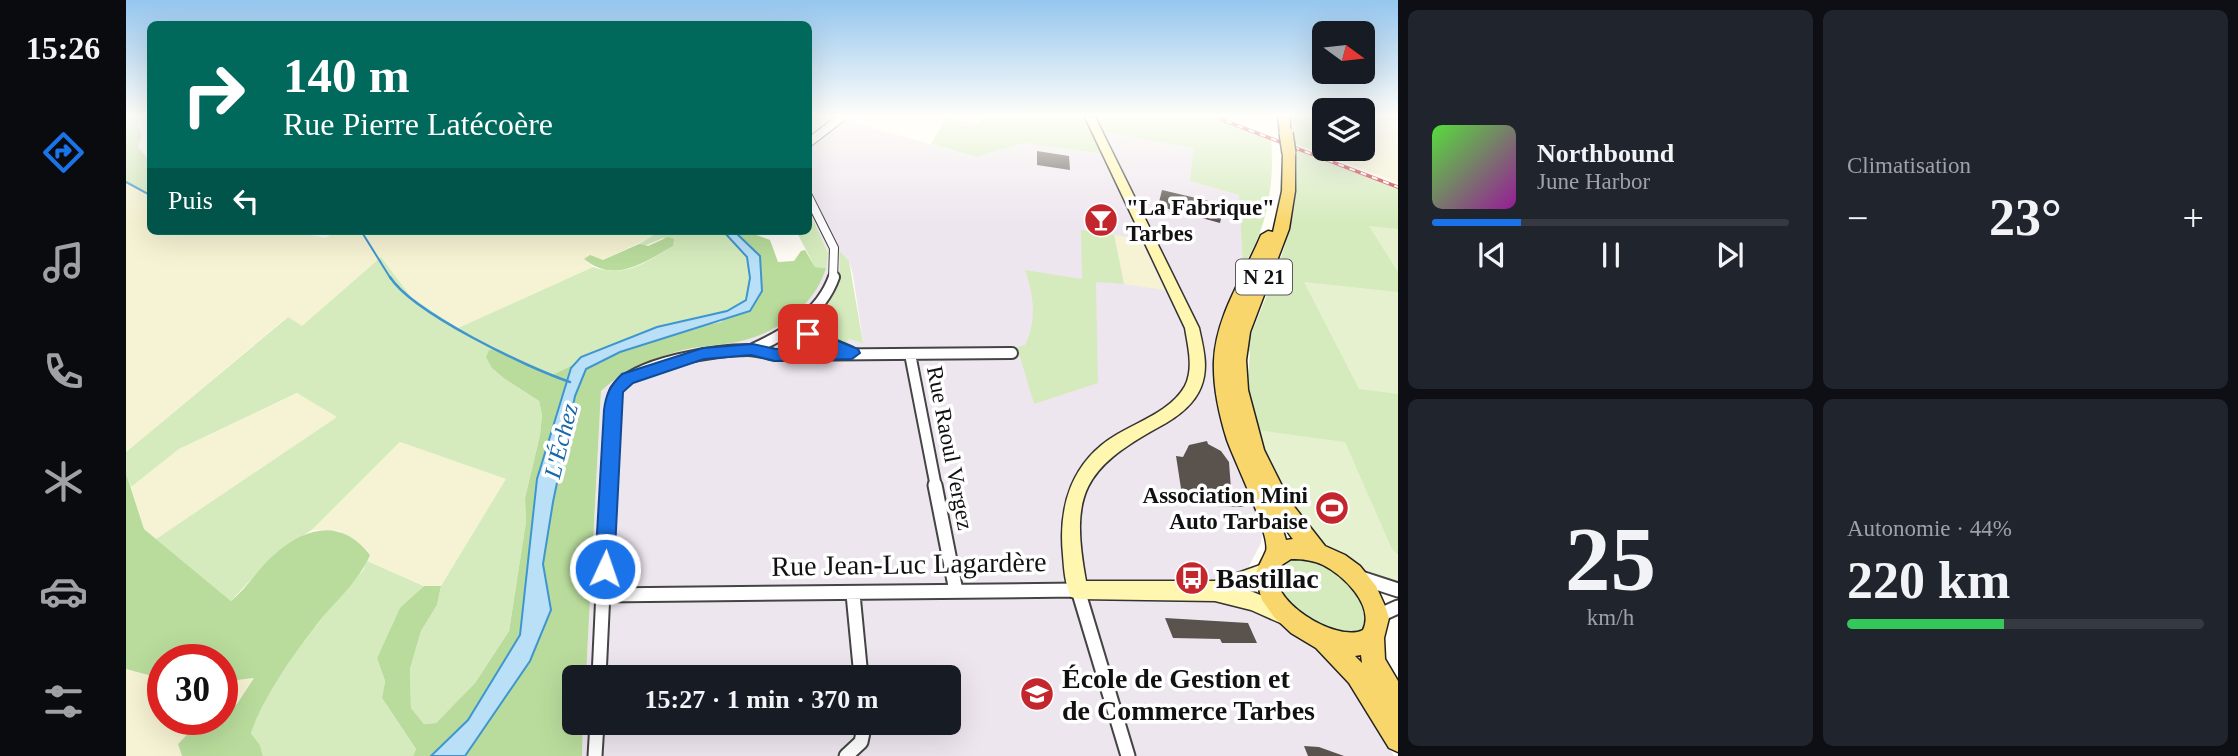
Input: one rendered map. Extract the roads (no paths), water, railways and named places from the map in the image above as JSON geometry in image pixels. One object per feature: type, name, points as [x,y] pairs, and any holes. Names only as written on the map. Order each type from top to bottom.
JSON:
[{"type":"main road","name":"N 21","points":[[1284,152],[1288,191],[1283,223],[1242,332],[1238,369],[1247,427],[1267,479],[1286,516],[1317,552]]},
{"type":"main road","name":"N 21","points":[[1272,563],[1270,516],[1248,470],[1231,423],[1223,372],[1228,327],[1272,224],[1284,152]]},
{"type":"main road","points":[[1383,620],[1352,646],[1309,634],[1285,615],[1274,600],[1267,585],[1272,563],[1302,549],[1317,552],[1345,566],[1357,576],[1376,602],[1383,620],[1373,661],[1398,705]]},
{"type":"main road","points":[[1323,640],[1357,675],[1398,740]]},
{"type":"street","points":[[1107,152],[1192,328],[1198,349],[1197,373],[1185,400],[1167,415],[1096,459],[1085,473],[1075,499],[1070,527],[1078,590],[1128,756]]},
{"type":"street","points":[[600,665],[614,394],[628,378],[703,354],[753,349],[798,325],[820,301],[831,284],[835,270],[836,256],[829,236],[812,204]]},
{"type":"street","points":[[798,325],[808,334],[852,353]]},
{"type":"street","points":[[785,334],[798,347],[814,355]]},
{"type":"street","points":[[753,349],[762,354],[814,355],[1012,353]]},
{"type":"street","name":"Rue Raoul Vergez","points":[[910,354],[956,592]]},
{"type":"street","name":"Rue Jean-Luc Lagardère","points":[[1214,591],[1245,582],[1272,563]]},
{"type":"street","points":[[1357,576],[1398,590]]},
{"type":"street","name":"Rue Jean-Luc Lagardère","points":[[603,595],[1214,591],[1252,601],[1285,615]]},
{"type":"street","points":[[853,594],[860,665]]},
{"type":"street","points":[[595,756],[596,735]]},
{"type":"street","points":[[846,756],[858,748],[864,735]]},
{"type":"water","name":"L'Échez","points":[[727,235],[738,235],[760,256],[762,291],[750,311],[620,352],[586,369],[575,396],[543,564],[551,610],[530,661],[465,756],[431,756],[468,720],[520,635],[537,479],[571,368],[581,357],[657,327],[727,311],[746,300],[750,278],[747,257]]},
{"type":"waterway","points":[[126,182],[147,193]]},
{"type":"waterway","points":[[364,235],[391,279]]},
{"type":"waterway","points":[[390,277],[422,307],[473,338],[527,365],[570,382]]},
{"type":"railway","points":[[1307,152],[1398,187]]},
{"type":"place","name":"\"La Fabrique\" Tarbes","points":[[1101,220]]},
{"type":"place","name":"Association Mini Auto Tarbaise","points":[[1332,508]]},
{"type":"place","name":"Bastillac","points":[[1192,578]]},
{"type":"place","name":"École de Gestion et de Commerce Tarbes","points":[[1037,694]]}]
